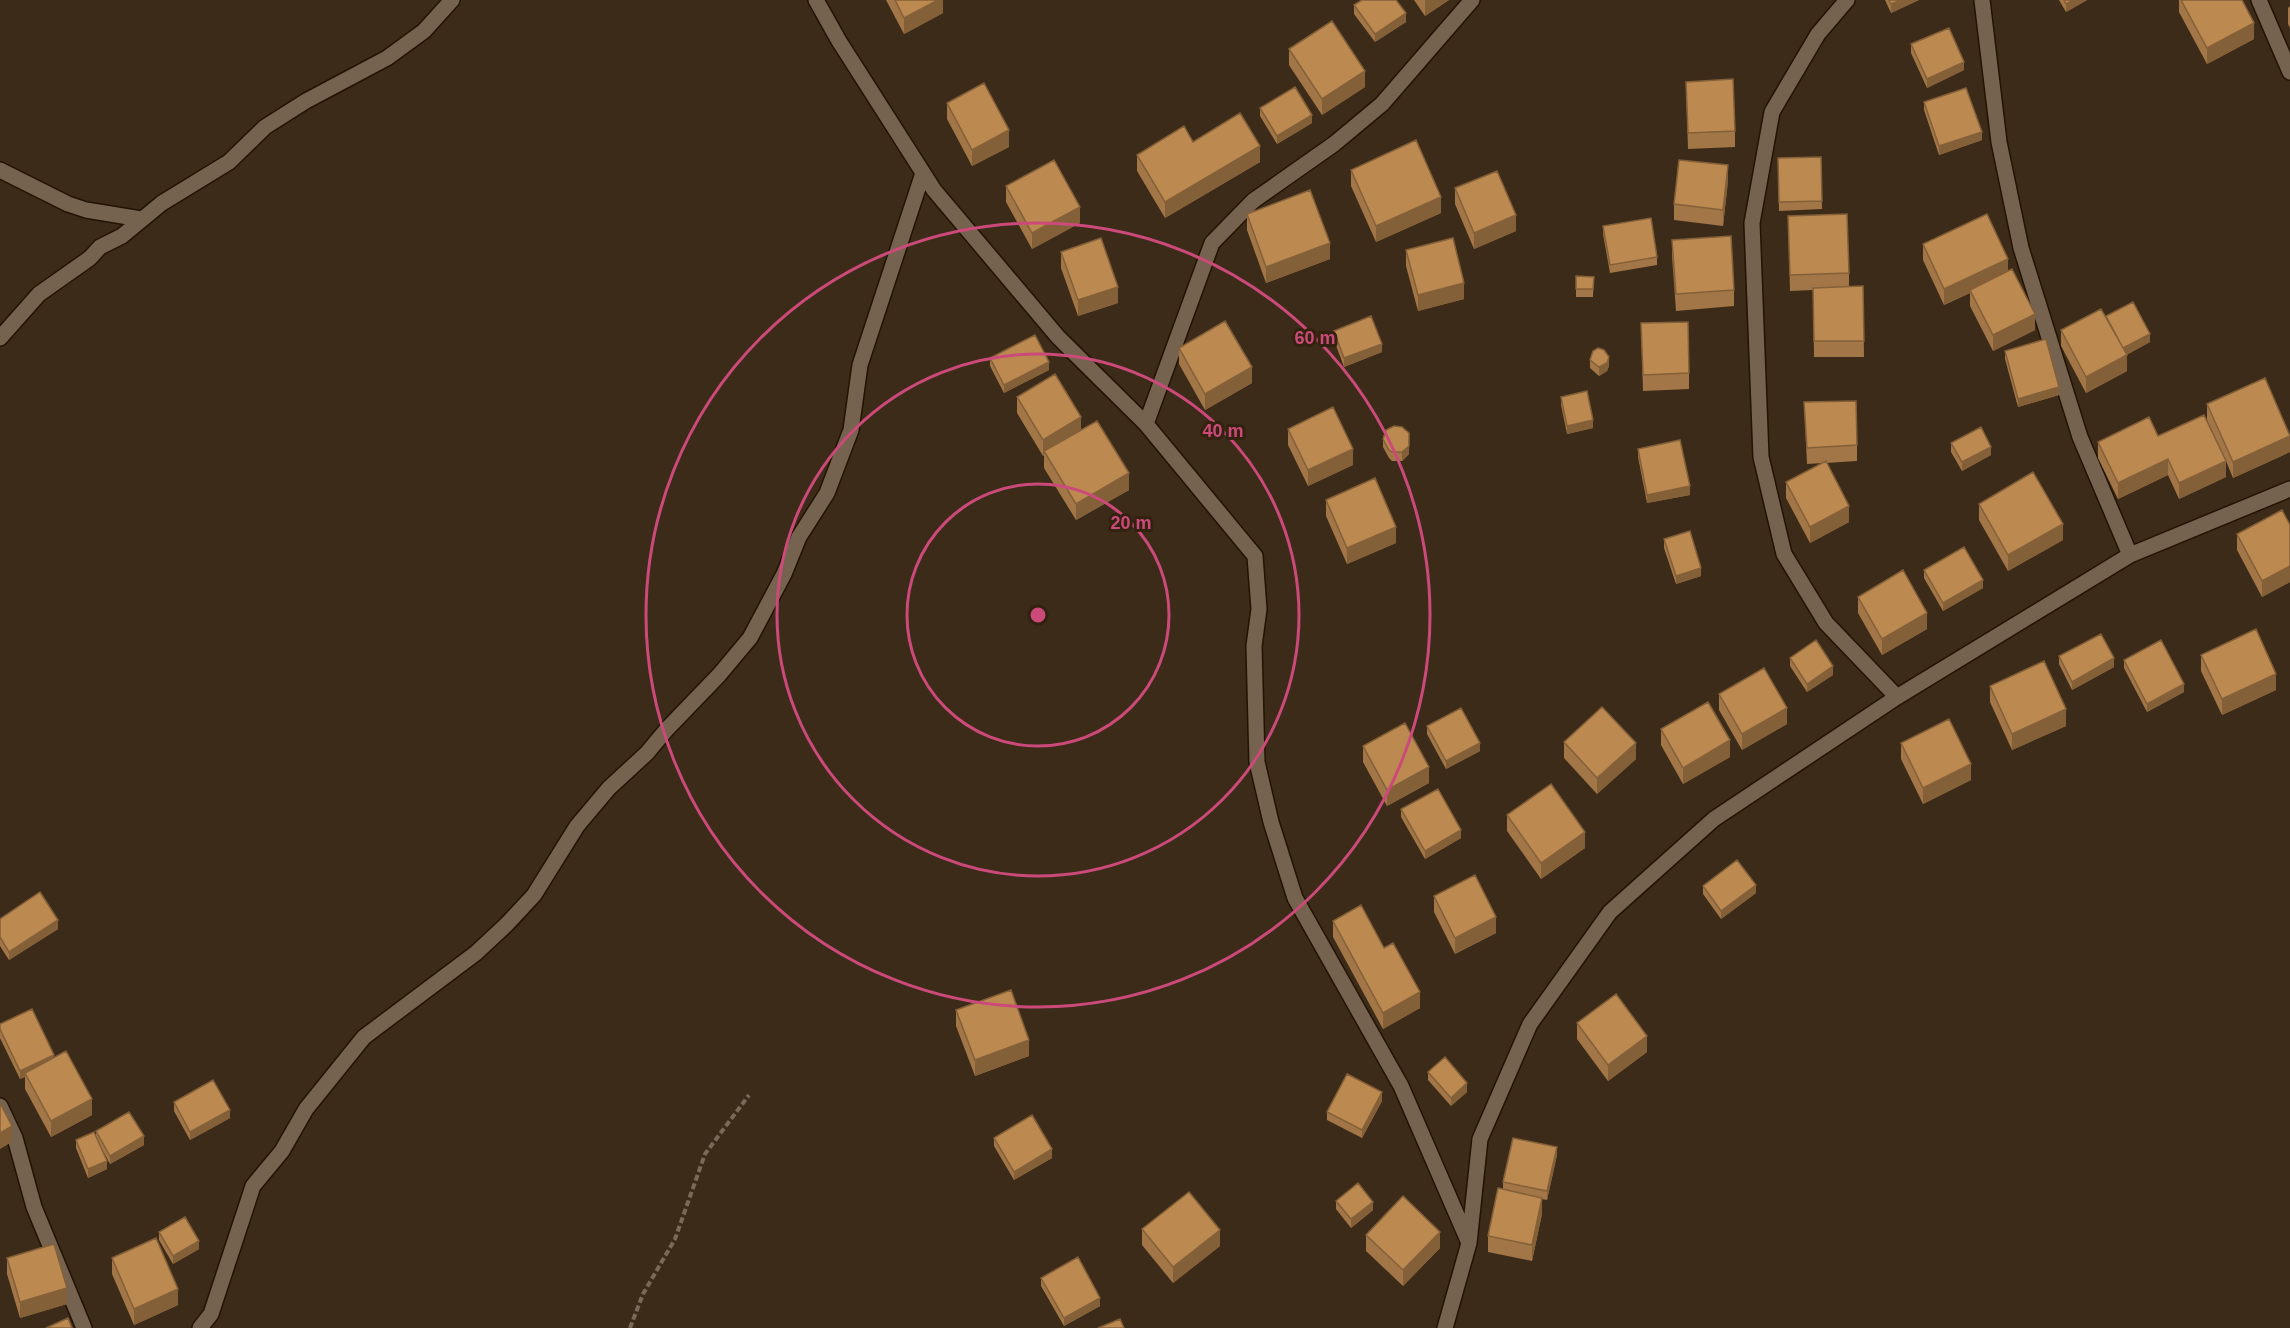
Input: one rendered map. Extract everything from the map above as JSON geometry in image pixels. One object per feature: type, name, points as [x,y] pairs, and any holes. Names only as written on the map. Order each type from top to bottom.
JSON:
[{"type":"street","points":[[0,338],[39,294],[81,265],[100,247],[122,236],[162,203],[229,162],[265,127],[306,101],[387,58],[424,31],[452,0]]},
{"type":"street","points":[[816,0],[838,41],[934,190],[1058,337],[1146,424],[1255,556],[1259,609],[1254,646],[1257,762],[1271,822],[1295,898],[1401,1086],[1469,1243]]},
{"type":"street","points":[[1146,424],[1212,243],[1253,201],[1334,144],[1382,104],[1472,0]]},
{"type":"street","points":[[1847,0],[1818,33],[1772,112],[1752,223],[1761,457],[1784,554],[1826,623],[1897,697]]},
{"type":"street","points":[[1982,0],[1999,142],[2021,248],[2080,437],[2130,555]]},
{"type":"street","points":[[2259,0],[2290,72]]},
{"type":"street","points":[[0,170],[68,204],[86,210],[141,219]]},
{"type":"street","points":[[200,1328],[211,1314],[253,1186],[282,1151],[306,1109],[364,1037],[476,953],[507,924],[534,895],[577,826],[609,788],[647,753],[750,638],[799,537],[827,493],[851,430],[860,365],[923,173]]},
{"type":"street","points":[[1445,1328],[1469,1243],[1480,1139],[1530,1024],[1610,912],[1714,819],[1897,697],[2130,555],[2290,489]]},
{"type":"street","points":[[0,1106],[15,1138],[34,1207],[84,1328]]},
{"type":"path","points":[[630,1328],[643,1294],[675,1239],[705,1154],[748,1095]]},
{"type":"building","points":[[895,0],[938,0],[904,18]]},
{"type":"building","points":[[1362,0],[1396,0],[1406,13],[1375,34],[1354,5]]},
{"type":"building","points":[[1889,0],[1901,0],[1891,4]]},
{"type":"building","points":[[2181,0],[2242,0],[2254,23],[2207,48]]},
{"type":"building","points":[[1332,21],[1365,71],[1322,99],[1289,49]]},
{"type":"building","points":[[1949,28],[1964,62],[1927,79],[1911,44]]},
{"type":"building","points":[[1733,79],[1735,131],[1688,133],[1686,82]]},
{"type":"building","points":[[984,83],[1009,130],[972,150],[947,103]]},
{"type":"building","points":[[1295,87],[1312,115],[1277,136],[1260,108]]},
{"type":"building","points":[[1966,88],[1982,132],[1939,146],[1924,102]]},
{"type":"building","points":[[1240,113],[1260,146],[1165,202],[1137,155],[1184,126],[1193,142]]},
{"type":"building","points":[[1416,140],[1441,197],[1376,226],[1351,170]]},
{"type":"building","points":[[1821,157],[1822,201],[1779,202],[1778,158]]},
{"type":"building","points":[[1054,160],[1080,207],[1032,233],[1006,186]]},
{"type":"building","points":[[1679,160],[1728,165],[1723,210],[1674,204]]},
{"type":"building","points":[[1497,171],[1516,215],[1474,233],[1455,188]]},
{"type":"building","points":[[1310,190],[1330,243],[1266,267],[1247,214]]},
{"type":"building","points":[[1847,214],[1849,273],[1790,275],[1788,216]]},
{"type":"building","points":[[1987,214],[2008,259],[1944,289],[1923,244]]},
{"type":"building","points":[[1651,218],[1657,257],[1610,265],[1603,226]]},
{"type":"building","points":[[1731,236],[1734,290],[1676,294],[1672,240]]},
{"type":"building","points":[[1101,238],[1118,287],[1078,300],[1061,252]]},
{"type":"building","points":[[1453,238],[1464,283],[1418,295],[1406,250]]},
{"type":"building","points":[[2012,269],[2035,314],[1993,335],[1970,290]]},
{"type":"building","points":[[1576,276],[1594,277],[1593,289],[1576,289]]},
{"type":"building","points":[[1863,286],[1864,341],[1814,341],[1813,288]]},
{"type":"building","points":[[2133,302],[2150,334],[2123,348],[2106,316]]},
{"type":"building","points":[[2101,309],[2127,355],[2086,377],[2061,330]]},
{"type":"building","points":[[1371,316],[1382,344],[1344,358],[1334,331]]},
{"type":"building","points":[[1225,321],[1252,367],[1205,394],[1179,348]]},
{"type":"building","points":[[1688,322],[1689,373],[1643,375],[1641,323]]},
{"type":"building","points":[[1035,335],[1049,362],[1004,385],[990,358]]},
{"type":"building","points":[[2046,339],[2059,387],[2018,399],[2005,351]]},
{"type":"building","points":[[1598,348],[1604,350],[1609,357],[1607,363],[1599,367],[1590,360],[1593,351]]},
{"type":"building","points":[[1055,374],[1081,417],[1043,440],[1017,397]]},
{"type":"building","points":[[2265,378],[2290,436],[2233,462],[2207,404]]},
{"type":"building","points":[[1587,391],[1593,420],[1567,426],[1561,397]]},
{"type":"building","points":[[1856,401],[1857,445],[1807,448],[1804,402]]},
{"type":"building","points":[[1333,407],[1353,449],[1308,470],[1288,429]]},
{"type":"building","points":[[2204,415],[2226,461],[2179,483],[2168,459],[2118,483],[2098,442],[2149,417],[2158,436]]},
{"type":"building","points":[[1097,421],[1129,473],[1076,504],[1044,451]]},
{"type":"building","points":[[1394,426],[1402,427],[1409,433],[1409,446],[1402,452],[1389,450],[1383,439],[1386,430]]},
{"type":"building","points":[[1981,427],[1991,447],[1962,462],[1951,443]]},
{"type":"building","points":[[1680,440],[1690,486],[1647,495],[1638,449]]},
{"type":"building","points":[[1826,461],[1849,506],[1810,527],[1786,482]]},
{"type":"building","points":[[2033,472],[2063,524],[2008,555],[1979,504]]},
{"type":"building","points":[[1375,478],[1396,527],[1347,548],[1326,500]]},
{"type":"building","points":[[2282,510],[2290,525],[2290,566],[2262,581],[2237,534]]},
{"type":"building","points":[[1690,531],[1701,568],[1676,576],[1664,539]]},
{"type":"building","points":[[1964,547],[1983,580],[1943,603],[1924,570]]},
{"type":"building","points":[[1903,570],[1927,613],[1882,639],[1858,597]]},
{"type":"building","points":[[2256,629],[2276,674],[2222,699],[2201,655]]},
{"type":"building","points":[[2101,634],[2114,658],[2072,682],[2059,656]]},
{"type":"building","points":[[1816,640],[1833,666],[1807,684],[1790,658]]},
{"type":"building","points":[[2161,640],[2184,684],[2147,704],[2124,660]]},
{"type":"building","points":[[2044,661],[2066,709],[2012,734],[1990,686]]},
{"type":"building","points":[[1764,668],[1787,708],[1742,734],[1719,694]]},
{"type":"building","points":[[1708,702],[1730,740],[1683,768],[1661,729]]},
{"type":"building","points":[[1602,707],[1636,743],[1597,778],[1564,742]]},
{"type":"building","points":[[1461,708],[1480,743],[1446,761],[1427,726]]},
{"type":"building","points":[[1949,719],[1971,764],[1923,788],[1901,743]]},
{"type":"building","points":[[1405,723],[1429,767],[1387,790],[1363,746]]},
{"type":"building","points":[[1551,784],[1585,832],[1541,863],[1507,815]]},
{"type":"building","points":[[1438,789],[1461,830],[1425,851],[1401,809]]},
{"type":"building","points":[[1737,860],[1756,885],[1721,911],[1703,886]]},
{"type":"building","points":[[1475,875],[1496,917],[1455,938],[1434,896]]},
{"type":"building","points":[[40,892],[58,920],[9,952],[0,937],[0,919]]},
{"type":"building","points":[[1361,905],[1384,948],[1393,943],[1420,992],[1383,1013],[1333,921]]},
{"type":"building","points":[[1011,990],[1029,1040],[975,1060],[956,1010]]},
{"type":"building","points":[[1616,994],[1647,1036],[1608,1065],[1577,1023]]},
{"type":"building","points":[[32,1009],[54,1055],[20,1071],[0,1029],[0,1024]]},
{"type":"building","points":[[66,1051],[92,1099],[51,1121],[25,1073]]},
{"type":"building","points":[[1445,1057],[1467,1083],[1451,1098],[1428,1072]]},
{"type":"building","points":[[1347,1074],[1382,1092],[1362,1130],[1327,1112]]},
{"type":"building","points":[[213,1080],[230,1110],[190,1132],[174,1102]]},
{"type":"building","points":[[0,1103],[12,1126],[0,1133]]},
{"type":"building","points":[[129,1112],[144,1136],[110,1156],[96,1131]]},
{"type":"building","points":[[1032,1115],[1052,1149],[1014,1172],[994,1138]]},
{"type":"building","points":[[94,1132],[107,1161],[88,1169],[76,1140]]},
{"type":"building","points":[[1513,1138],[1557,1147],[1547,1191],[1503,1182]]},
{"type":"building","points":[[1358,1183],[1373,1202],[1351,1219],[1336,1201]]},
{"type":"building","points":[[1498,1188],[1542,1198],[1532,1245],[1488,1236]]},
{"type":"building","points":[[1189,1192],[1220,1230],[1173,1267],[1142,1229]]},
{"type":"building","points":[[1403,1196],[1440,1232],[1403,1270],[1366,1235]]},
{"type":"building","points":[[185,1217],[199,1241],[173,1256],[159,1232]]},
{"type":"building","points":[[156,1238],[178,1289],[134,1309],[112,1258]]},
{"type":"building","points":[[54,1244],[67,1288],[20,1302],[7,1258]]},
{"type":"building","points":[[1078,1257],[1100,1298],[1064,1318],[1041,1278]]},
{"type":"building","points":[[68,1318],[72,1328],[46,1328]]},
{"type":"building","points":[[1120,1319],[1124,1328],[1098,1328]]}]
